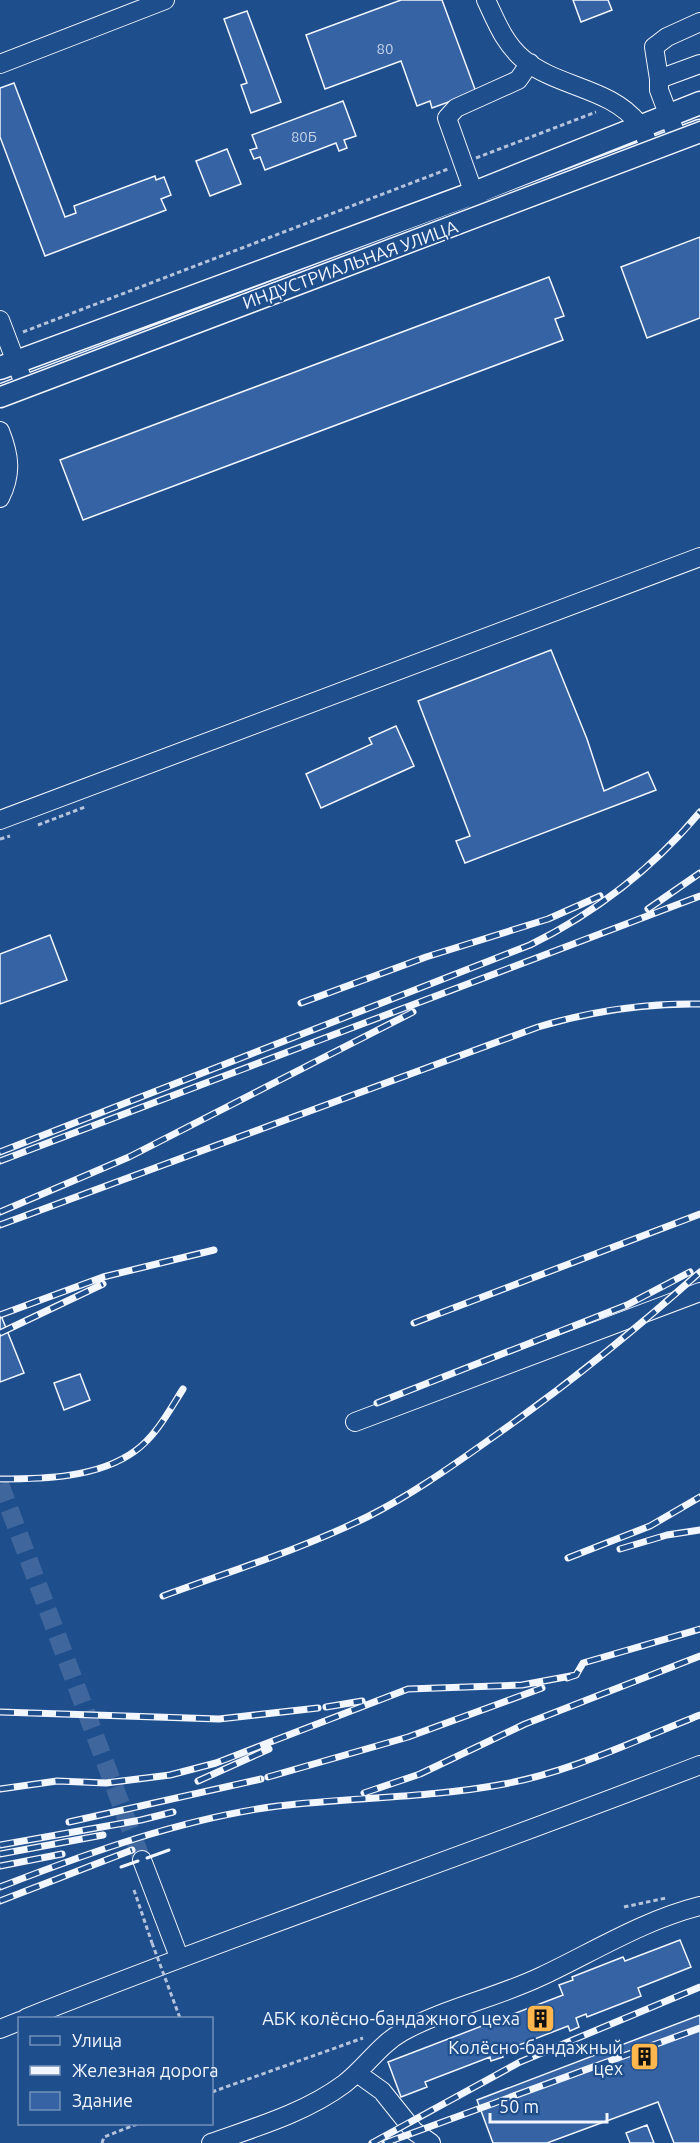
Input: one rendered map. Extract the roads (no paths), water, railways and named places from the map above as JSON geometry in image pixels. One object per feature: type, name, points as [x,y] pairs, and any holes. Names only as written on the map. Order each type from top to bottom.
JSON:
[{"type":"main road","name":"ИНДУСТРИАЛЬНАЯ УЛИЦА","points":[[8,365],[474,193],[700,103]]},
{"type":"main road","name":"ИНДУСТРИАЛЬНАЯ УЛИЦА","points":[[0,396],[700,131]]},
{"type":"lane","points":[[0,64],[165,0]]},
{"type":"lane","points":[[486,0],[511,48],[530,63],[558,79],[617,104],[641,126],[650,150]]},
{"type":"lane","points":[[678,140],[659,90],[654,47],[667,37],[700,22]]},
{"type":"lane","points":[[482,215],[447,118],[451,112],[518,80],[530,63]]},
{"type":"lane","points":[[659,79],[700,64]]},
{"type":"lane","points":[[0,320],[7,338],[8,365],[25,386]]},
{"type":"lane","points":[[0,431],[10,459],[6,486],[0,498]]},
{"type":"lane","points":[[0,820],[700,557]]},
{"type":"lane","points":[[355,1422],[700,1292]]},
{"type":"lane","points":[[31,2017],[179,1957],[488,1847],[700,1765]]},
{"type":"lane","points":[[142,1860],[179,1957]]},
{"type":"lane","points":[[211,2143],[311,2104],[357,2073],[385,2044],[415,2026],[535,1979],[601,1946],[700,1906]]},
{"type":"lane","points":[[0,2029],[18,2022]]},
{"type":"lane","points":[[357,2073],[382,2091],[414,2132],[431,2143]]},
{"type":"tunnel","points":[[0,1484],[142,1860]]},
{"type":"tram line","points":[[0,386],[700,121]]},
{"type":"railway","points":[[0,1152],[530,945],[577,919],[622,888],[663,852],[700,812]]},
{"type":"railway","points":[[648,909],[700,873]]},
{"type":"railway","points":[[301,1003],[426,957],[548,919],[600,896]]},
{"type":"railway","points":[[0,1161],[700,896]]},
{"type":"railway","points":[[0,1225],[538,1027],[618,1009],[700,1004]]},
{"type":"railway","points":[[0,1212],[129,1157],[413,1012]]},
{"type":"railway","points":[[414,1323],[700,1214]]},
{"type":"railway","points":[[0,1315],[103,1277],[214,1250]]},
{"type":"railway","points":[[377,1403],[627,1305],[690,1272]]},
{"type":"railway","points":[[163,1596],[342,1529],[413,1491],[472,1452],[569,1381],[649,1317],[700,1272]]},
{"type":"railway","points":[[0,1333],[103,1284]]},
{"type":"railway","points":[[0,1479],[70,1475],[104,1467],[120,1460],[143,1445],[162,1423],[183,1389]]},
{"type":"railway","points":[[568,1558],[650,1526],[700,1497]]},
{"type":"railway","points":[[620,1549],[667,1535],[700,1530]]},
{"type":"railway","points":[[567,1678],[576,1675],[583,1663],[700,1629]]},
{"type":"railway","points":[[364,1793],[420,1774],[525,1724],[700,1656]]},
{"type":"railway","points":[[0,1789],[57,1781],[106,1783],[170,1775],[216,1763],[408,1689],[522,1685],[576,1675]]},
{"type":"railway","points":[[268,1777],[408,1737],[542,1688]]},
{"type":"railway","points":[[326,1707],[362,1701]]},
{"type":"railway","points":[[0,1712],[219,1719],[318,1708]]},
{"type":"railway","points":[[0,1887],[137,1838],[207,1819],[278,1806],[476,1789],[529,1779],[579,1763],[700,1715]]},
{"type":"railway","points":[[198,1781],[269,1749]]},
{"type":"railway","points":[[69,1822],[261,1779]]},
{"type":"railway","points":[[0,1845],[141,1820],[173,1812]]},
{"type":"railway","points":[[0,1854],[103,1835]]},
{"type":"railway","points":[[0,1901],[132,1850]]},
{"type":"railway","points":[[0,1866],[62,1854]]},
{"type":"railway","points":[[372,2143],[520,2062],[700,1987]]},
{"type":"railway","points":[[385,2143],[700,2028]]},
{"type":"place","name":"АБК колёсно-бандажного цеха","points":[[541,2018]]},
{"type":"place","name":"Колёсно-бандажный цех","points":[[644,2057]]}]
